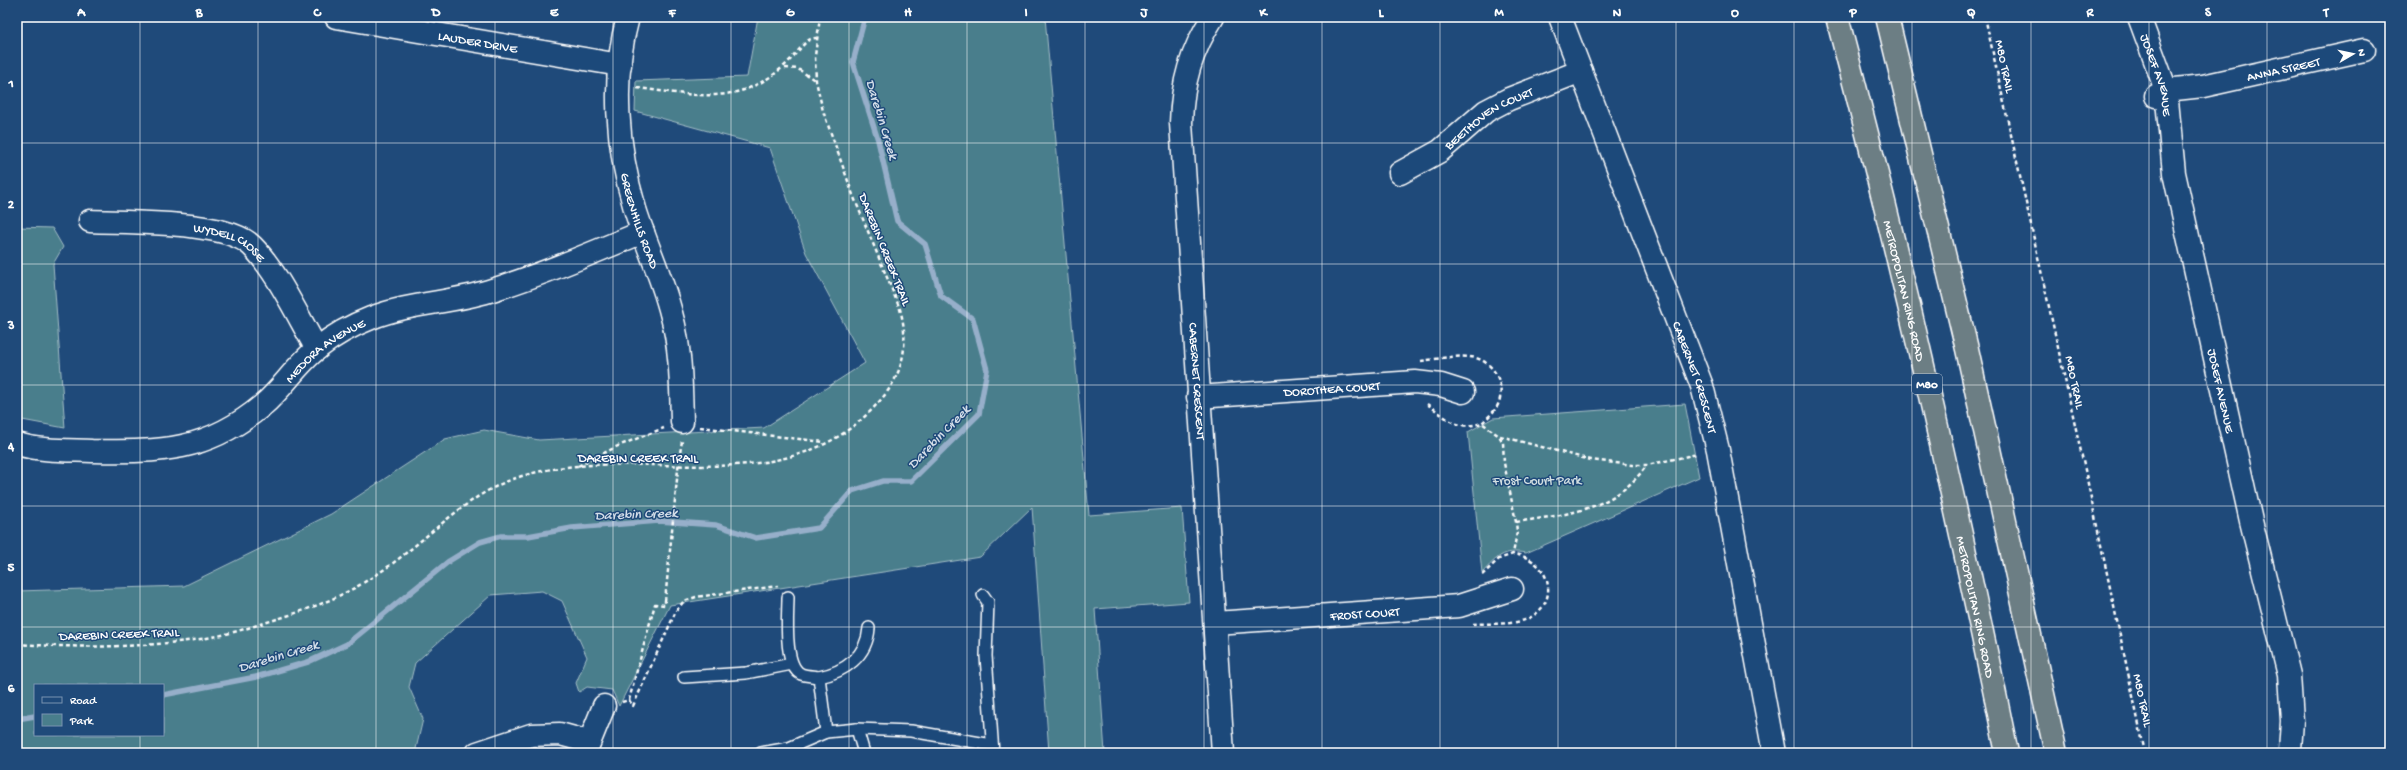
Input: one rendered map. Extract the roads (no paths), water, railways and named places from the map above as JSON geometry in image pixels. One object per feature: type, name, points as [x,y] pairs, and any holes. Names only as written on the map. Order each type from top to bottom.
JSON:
[{"type":"highway","name":"METROPOLITAN RING ROAD","points":[[1837,17],[1878,174],[1973,587],[2007,753]]},
{"type":"highway","points":[[1887,17],[1967,349],[2056,753]]},
{"type":"street","name":"LAUDER DRIVE","points":[[336,17],[620,65]]},
{"type":"street","name":"GREENHILLS ROAD","points":[[628,17],[620,65],[619,130],[624,166],[643,232],[662,282],[672,315],[678,352],[683,426]]},
{"type":"street","name":"CABERNET CRESCENT","points":[[1213,17],[1192,56],[1185,76],[1181,98],[1181,123],[1198,397],[1223,753]]},
{"type":"street","name":"CABERNET CRESCENT","points":[[1560,17],[1702,386],[1718,450],[1774,753]]},
{"type":"street","name":"JOSEF AVENUE","points":[[2140,21],[2146,72],[2163,95],[2160,135],[2174,173],[2272,608],[2290,752]]},
{"type":"street","name":"ANNA STREET","points":[[2163,95],[2179,96],[2203,86],[2364,50]]},
{"type":"street","name":"BEETHOVEN COURT","points":[[1400,173],[1440,151],[1486,111],[1509,99],[1581,71]]},
{"type":"street","name":"WYDELL CLOSE","points":[[90,221],[205,228],[238,236],[252,245],[265,261],[317,349]]},
{"type":"street","name":"MEDORA AVENUE","points":[[17,444],[52,450],[148,451],[176,448],[202,442],[230,429],[264,404],[317,349],[343,332],[371,318],[399,309],[461,299],[489,291],[643,232]]},
{"type":"street","name":"DOROTHEA COURT","points":[[1198,397],[1415,382],[1441,385],[1463,392]]},
{"type":"street","name":"FROST COURT","points":[[1215,623],[1459,606],[1512,589]]},
{"type":"street","points":[[477,753],[531,735],[560,734],[587,748],[604,706]]},
{"type":"lane","points":[[761,753],[789,748],[826,732],[857,729],[911,731],[992,749],[986,656],[988,602],[983,595]]},
{"type":"lane","points":[[788,597],[789,646],[792,664],[801,674],[819,677],[834,674],[862,653],[868,641],[869,628]]},
{"type":"lane","points":[[684,677],[746,674],[792,664]]},
{"type":"lane","points":[[819,677],[826,732]]},
{"type":"lane","points":[[857,729],[864,753]]},
{"type":"waterway","name":"Darebin Creek","points":[[164,695],[256,677],[308,662],[347,644],[449,561],[480,542],[501,536],[528,536],[572,528],[659,521],[716,525],[756,538],[819,528],[852,491],[883,481],[911,481],[979,414],[987,370],[973,319],[941,296],[925,244],[897,221],[878,140],[853,62],[865,17]]},
{"type":"waterway","name":"Darebin Creek","points":[[17,719],[34,716]]},
{"type":"park label","name":"Frost Court Park","points":[[1537,479]]}]
